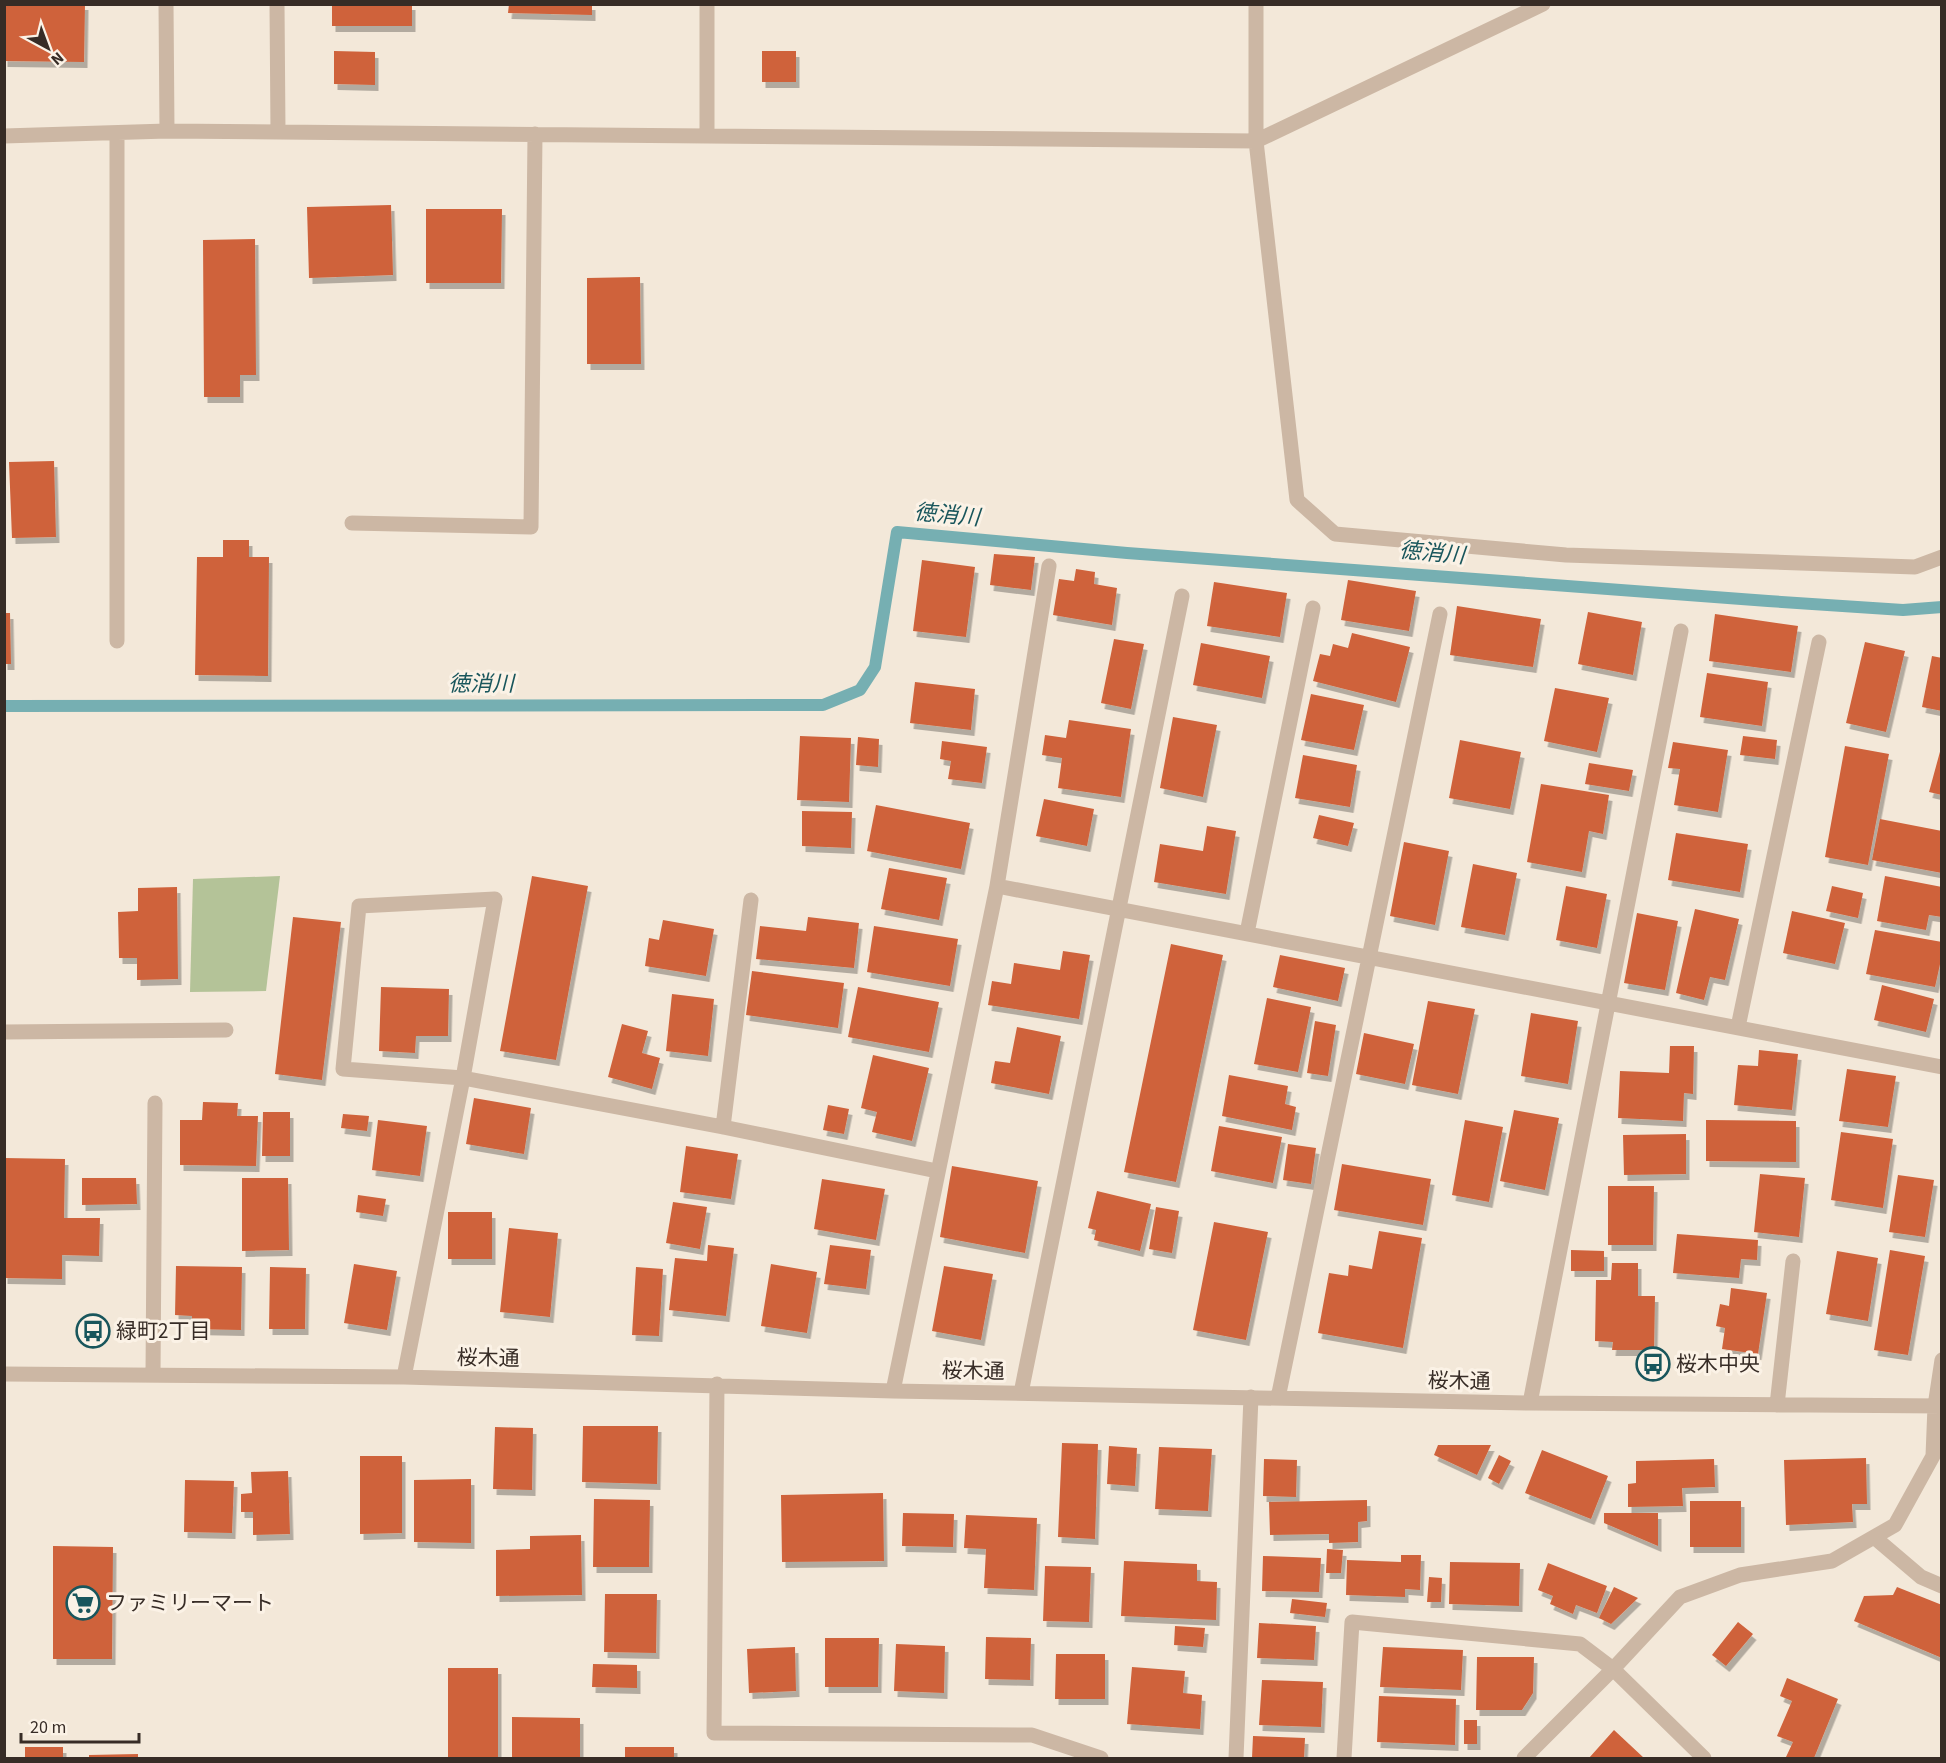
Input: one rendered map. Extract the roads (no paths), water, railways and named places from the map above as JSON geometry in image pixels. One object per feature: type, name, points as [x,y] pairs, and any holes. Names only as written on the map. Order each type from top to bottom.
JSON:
[{"type":"street","points":[[166,4],[167,131]]},
{"type":"street","points":[[277,4],[278,132]]},
{"type":"street","points":[[707,4],[707,136]]},
{"type":"street","points":[[1256,4],[1256,141],[1297,500],[1335,534],[1566,555],[1915,567],[1941,557]]},
{"type":"street","points":[[4,136],[167,131],[1256,141],[1543,4]]},
{"type":"street","points":[[117,133],[117,642]]},
{"type":"street","points":[[352,523],[531,527],[535,134]]},
{"type":"street","points":[[893,1391],[997,886],[1049,566]]},
{"type":"street","points":[[1021,1393],[1182,596]]},
{"type":"street","points":[[1247,933],[1313,608]]},
{"type":"street","points":[[1278,1398],[1440,614]]},
{"type":"street","points":[[1530,1403],[1681,631]]},
{"type":"street","points":[[1738,1028],[1819,642]]},
{"type":"street","points":[[997,886],[1941,1067]]},
{"type":"street","points":[[404,1377],[463,1078],[495,899],[359,906],[343,1069],[463,1078],[723,1126],[937,1171]]},
{"type":"street","points":[[723,1126],[751,900]]},
{"type":"street","points":[[4,1032],[226,1030]]},
{"type":"street","points":[[153,1375],[155,1103]]},
{"type":"street","points":[[1777,1405],[1793,1261]]},
{"type":"street","points":[[1524,1758],[1613,1669],[1680,1597],[1740,1575],[1832,1561],[1895,1526],[1933,1456],[1941,1360]]},
{"type":"street","name":"桜木通","points":[[4,1374],[404,1377],[717,1384],[893,1391],[1530,1403],[1938,1406]]},
{"type":"street","points":[[717,1384],[714,1733],[1032,1735],[1101,1758]]},
{"type":"street","points":[[1236,1758],[1251,1397]]},
{"type":"street","points":[[1874,1537],[1921,1577],[1941,1586]]},
{"type":"street","points":[[1344,1758],[1352,1622],[1580,1644],[1613,1669],[1704,1758]]},
{"type":"waterway","name":"徳消川","points":[[4,706],[823,705],[860,690],[875,667],[897,532],[1127,553],[1768,601],[1903,610],[1942,607]]},
{"type":"place","name":"緑町2丁目","points":[[93,1331]]},
{"type":"place","name":"桜木中央","points":[[1653,1364]]},
{"type":"place","name":"ファミリーマート","points":[[83,1603]]}]
